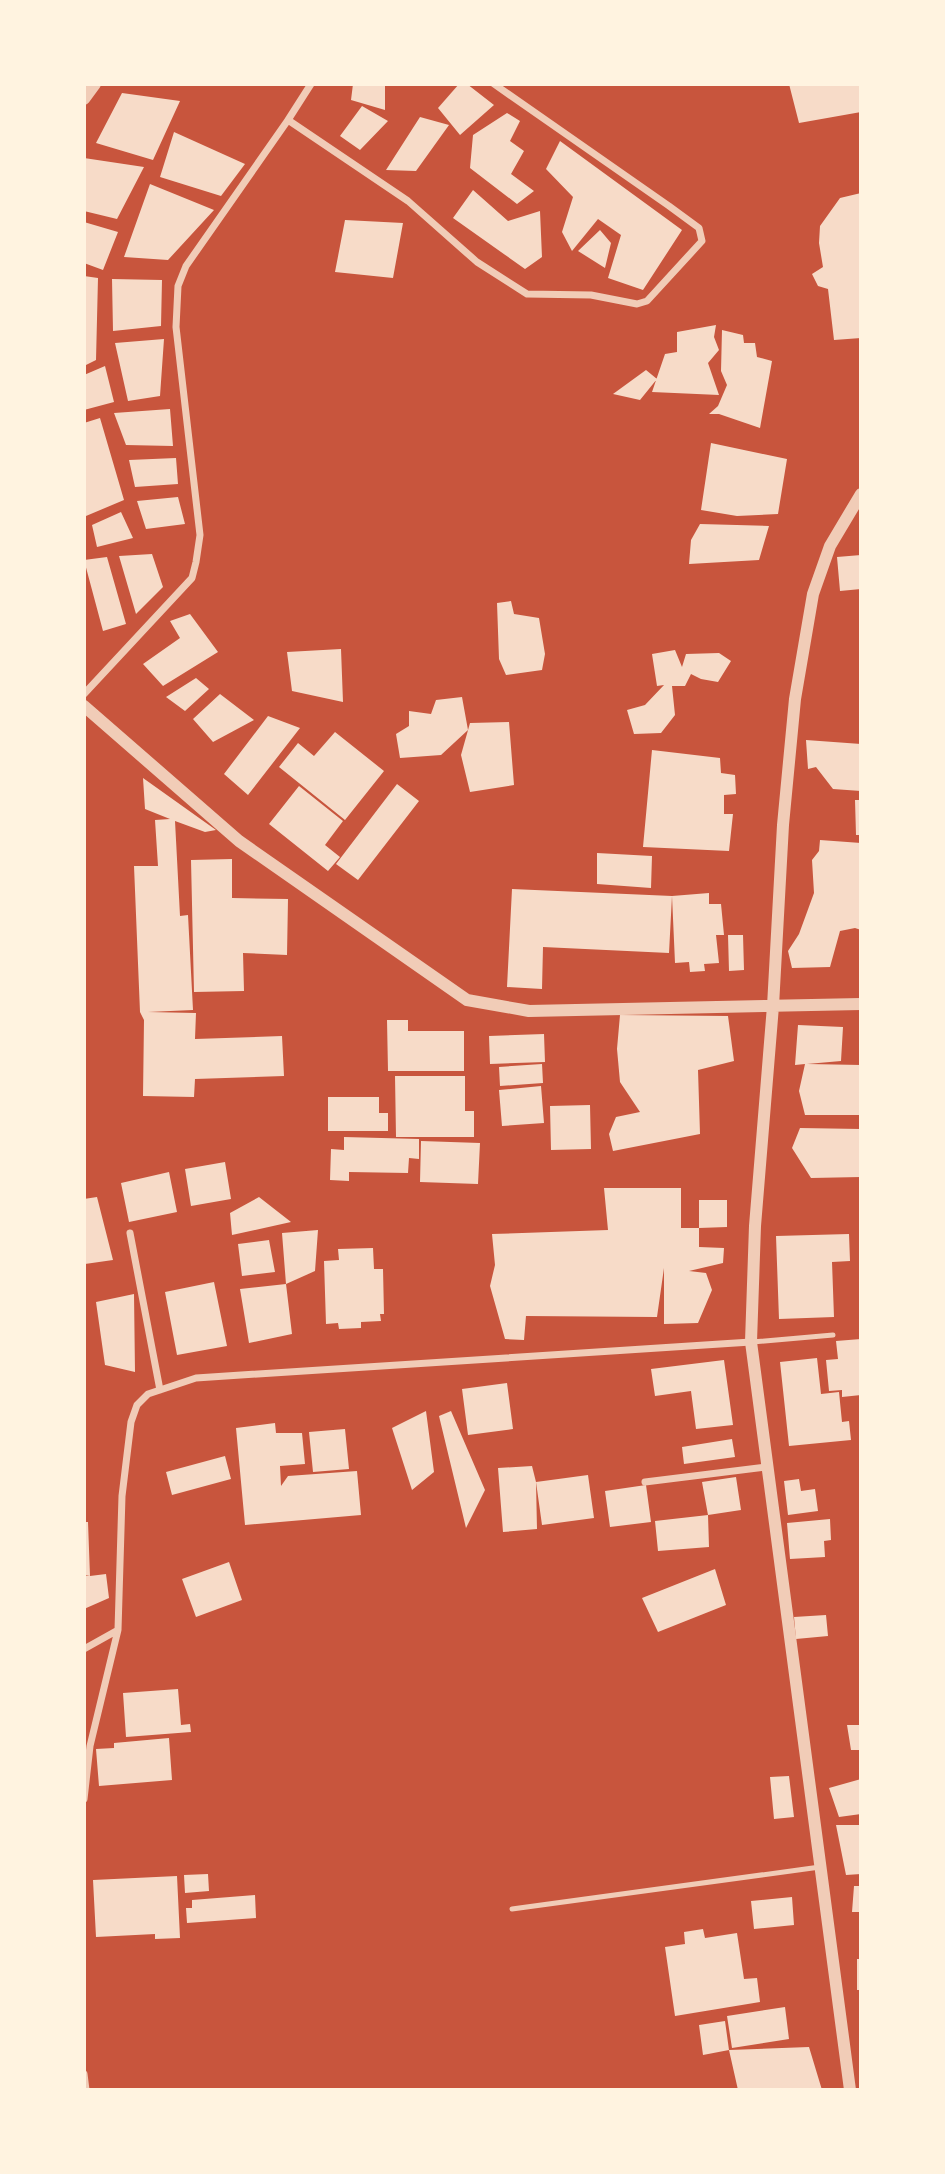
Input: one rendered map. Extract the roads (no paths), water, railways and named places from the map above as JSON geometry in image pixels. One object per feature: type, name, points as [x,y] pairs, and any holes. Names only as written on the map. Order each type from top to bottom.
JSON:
[{"type":"street","points":[[84,99],[95,84]]},
{"type":"street","points":[[84,694],[192,578],[200,535],[177,351],[178,286],[186,267],[289,120],[311,84]]},
{"type":"street","points":[[289,120],[408,201],[477,261],[527,294],[591,295],[637,304],[647,301],[702,241],[699,228],[494,84]]},
{"type":"street","points":[[850,2090],[751,1342],[755,1226],[773,1006],[783,825],[797,686],[813,594],[830,546],[861,494]]},
{"type":"street","points":[[84,706],[239,841],[467,1000],[529,1011],[861,1004]]},
{"type":"street","points":[[130,1233],[160,1390]]},
{"type":"street","points":[[84,1799],[90,1746],[118,1630],[122,1496],[131,1422],[137,1405],[148,1394],[195,1378],[751,1342]]},
{"type":"street","points":[[645,1482],[766,1467]]},
{"type":"street","points":[[84,1650],[118,1630]]},
{"type":"street","points":[[84,2074],[86,2090]]},
{"type":"lane","points":[[751,1342],[833,1335]]},
{"type":"lane","points":[[512,1909],[820,1867]]}]
